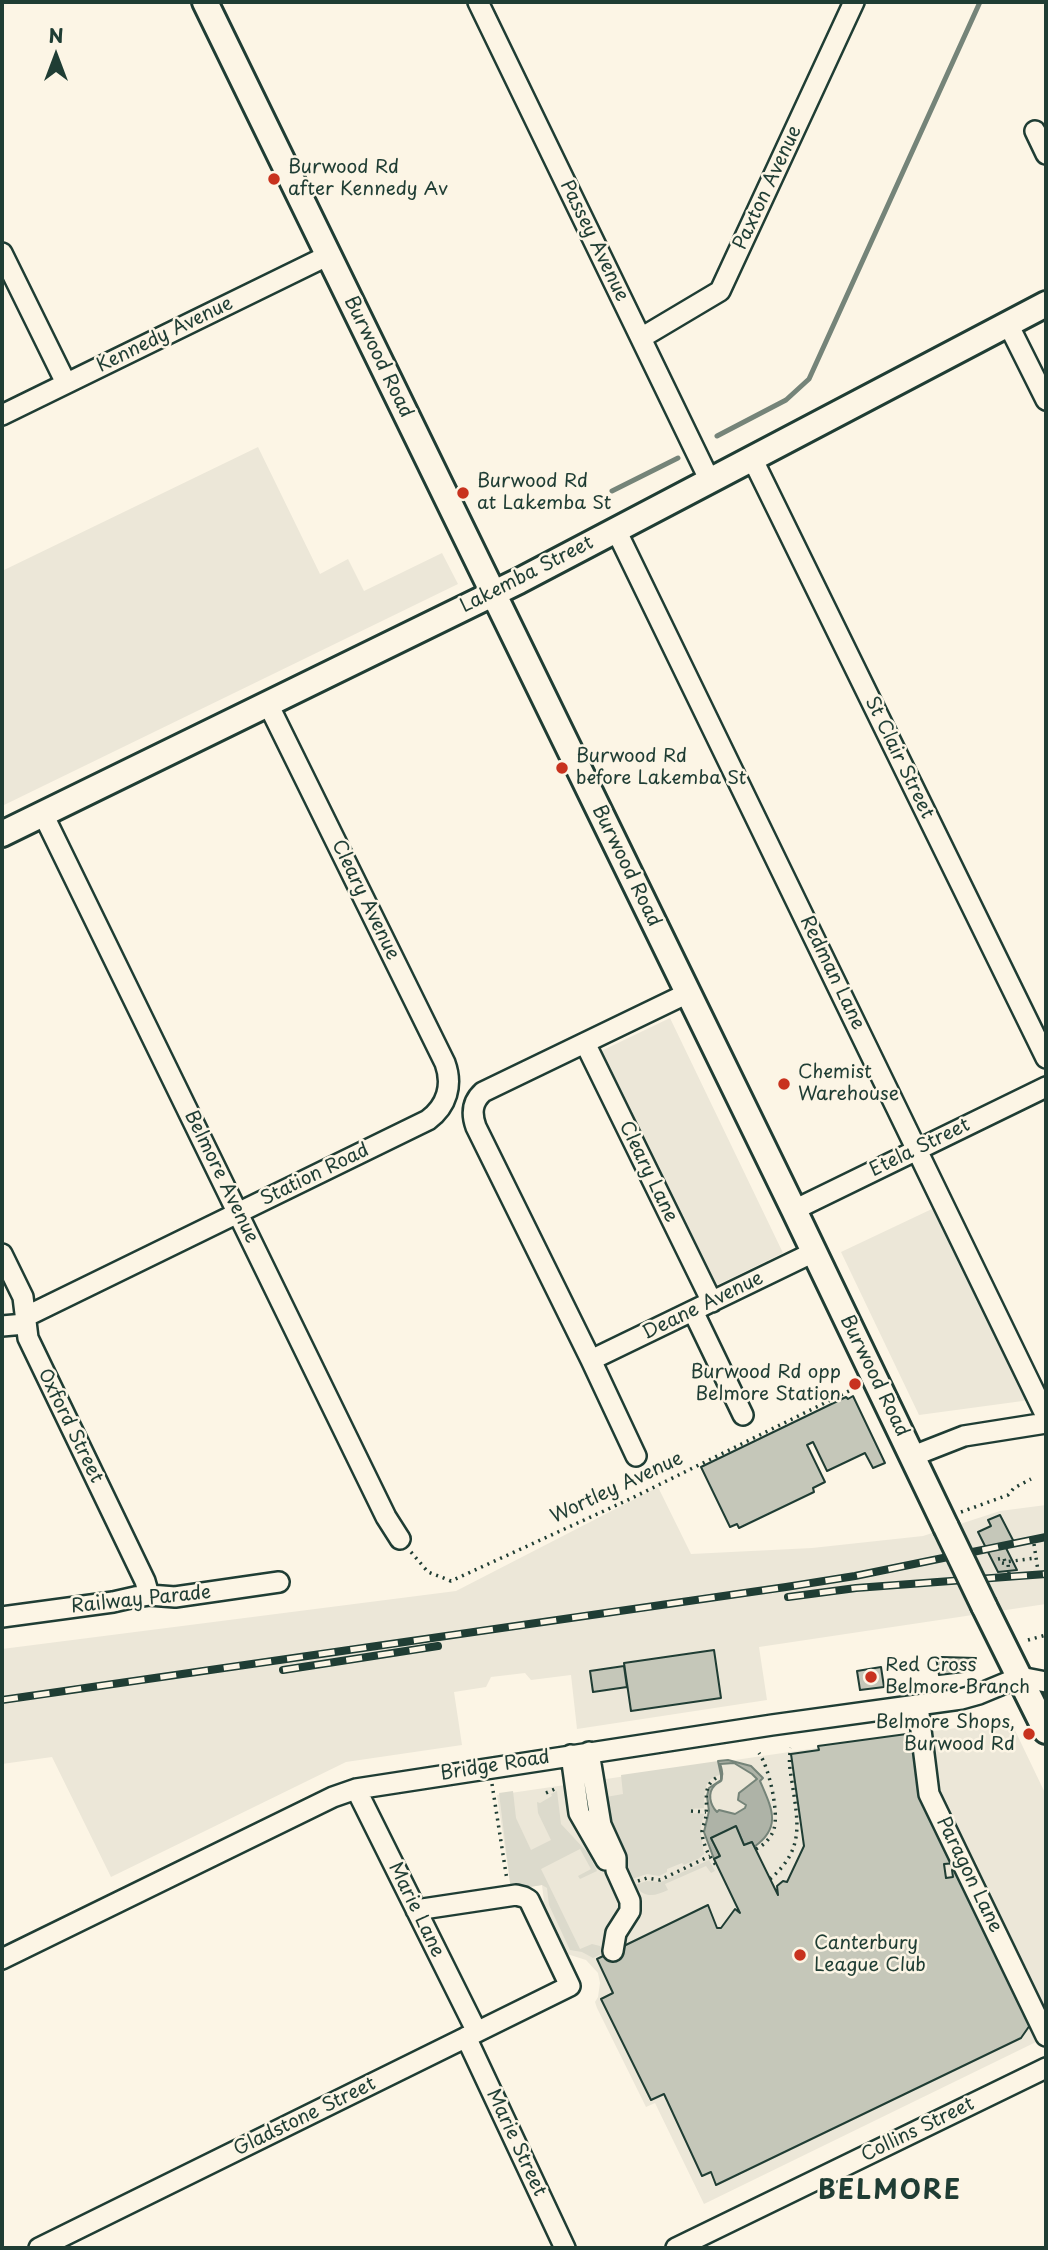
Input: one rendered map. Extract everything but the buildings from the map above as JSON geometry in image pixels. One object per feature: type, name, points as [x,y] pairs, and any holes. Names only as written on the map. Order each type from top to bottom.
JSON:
[{"type":"main road","name":"Burwood Road","points":[[205,2],[913,1456],[953,1519],[984,1606],[1046,1731]]},
{"type":"main road","name":"Lakemba Street","points":[[2,834],[493,593],[1046,304]]},
{"type":"street","name":"Passey Avenue","points":[[478,2],[710,481]]},
{"type":"street","name":"Paxton Avenue","points":[[641,338],[720,291],[854,2]]},
{"type":"street","points":[[1035,131],[1046,154]]},
{"type":"street","points":[[2,253],[66,383]]},
{"type":"street","name":"Kennedy Avenue","points":[[2,415],[328,255]]},
{"type":"street","points":[[1008,324],[1046,400]]},
{"type":"street","name":"St Clair Street","points":[[752,458],[1046,1059]]},
{"type":"street","name":"Redman Lane","points":[[615,530],[1046,1416]]},
{"type":"street","name":"Cleary Avenue","points":[[268,704],[445,1063],[449,1077],[446,1098]]},
{"type":"street","name":"Belmore Avenue","points":[[43,814],[386,1517],[400,1539]]},
{"type":"street","points":[[636,1456],[476,1127],[473,1107],[483,1092],[688,993]]},
{"type":"street","name":"Cleary Lane","points":[[585,1043],[712,1301]]},
{"type":"street","name":"Etela Street","points":[[794,1210],[1046,1087]]},
{"type":"street","name":"Station Road","points":[[2,1326],[25,1321],[428,1120],[440,1109],[446,1098]]},
{"type":"street","name":"Deane Avenue","points":[[591,1360],[814,1252]]},
{"type":"street","name":"Oxford Street","points":[[2,1254],[23,1297],[28,1338],[145,1581],[149,1595]]},
{"type":"street","points":[[693,1311],[743,1415]]},
{"type":"street","points":[[913,1456],[964,1436],[1046,1423]]},
{"type":"street","name":"Railway Parade","points":[[2,1617],[149,1595],[175,1597],[279,1582]]},
{"type":"street","points":[[1020,1677],[1046,1682]]},
{"type":"street","name":"Bridge Road","points":[[2,1959],[333,1797],[356,1789],[772,1724],[918,1706],[970,1697],[1020,1677]]},
{"type":"street","name":"Paragon Lane","points":[[918,1706],[929,1794],[1046,2036]]},
{"type":"street","points":[[580,1753],[579,1813],[607,1863],[617,1870],[631,1905],[616,1933],[613,1951]]},
{"type":"street","name":"Marie Lane","points":[[356,1789],[416,1910],[471,2035]]},
{"type":"street","points":[[416,1910],[510,1896]]},
{"type":"street","name":"Gladstone Street","points":[[39,2248],[570,1986],[528,1900],[510,1896]]},
{"type":"street","name":"Marie Street","points":[[471,2035],[565,2248]]},
{"type":"street","name":"Collins Street","points":[[676,2248],[1046,2068]]},
{"type":"path","name":"Wortley Avenue","points":[[400,1539],[428,1572],[452,1581],[630,1499],[855,1388]]},
{"type":"path","points":[[953,1519],[1008,1495],[1014,1488],[1031,1479]]},
{"type":"path","points":[[1034,1544],[1038,1571]]},
{"type":"path","points":[[998,1559],[1004,1558],[1002,1564]]},
{"type":"path","points":[[1002,1564],[1036,1558]]},
{"type":"path","points":[[1002,1564],[1008,1564],[1009,1573]]},
{"type":"path","points":[[1028,1640],[1046,1635]]},
{"type":"path","points":[[770,1880],[786,1863],[797,1841],[797,1819],[789,1762],[791,1748]]},
{"type":"path","points":[[756,1849],[770,1837],[775,1819],[767,1768],[758,1753]]},
{"type":"path","points":[[490,1767],[510,1896]]},
{"type":"path","points":[[716,1778],[707,1790],[703,1839],[717,1866]]},
{"type":"path","points":[[546,1793],[559,1788]]},
{"type":"path","points":[[691,1811],[707,1812]]},
{"type":"shaded area","points":[[258,447],[320,574],[348,559],[364,591],[442,553],[458,584],[2,806],[2,571]]},
{"type":"shaded area","points":[[670,1018],[783,1253],[711,1288],[597,1053]]},
{"type":"shaded area","points":[[934,1208],[1030,1400],[919,1415],[841,1252]]},
{"type":"shaded area","points":[[658,1487],[691,1554],[812,1548],[923,1536],[1000,1511],[1046,1505],[1046,1604],[759,1647],[767,1700],[577,1729],[571,1675],[531,1680],[525,1673],[491,1677],[486,1687],[454,1692],[462,1745],[346,1762],[111,1877],[52,1757],[2,1764],[2,1649],[456,1591]]},
{"type":"shaded area","points":[[1010,1720],[1046,1795],[1046,2014],[937,1789],[928,1732]]},
{"type":"shaded area","name":"Canterbury League Club","points":[[912,1734],[956,1864],[951,1865],[1036,2042],[704,2204],[655,2103],[646,2107],[597,2008],[595,2002],[600,1983],[598,1973],[586,1960],[567,1954],[541,1902],[544,1901],[542,1885],[511,1890],[497,1795]]},
{"type":"shaded area","points":[[728,1760],[751,1766],[763,1778],[760,1781],[771,1808],[772,1824],[769,1832],[754,1847],[752,1842],[744,1845],[736,1827],[711,1838],[720,1856],[714,1859],[704,1832],[709,1811],[709,1788],[721,1780],[718,1761]],"holes":[[[734,1763],[757,1779],[739,1793],[738,1800],[746,1805],[745,1808],[735,1814],[719,1810],[717,1812],[710,1795],[715,1785],[722,1780],[720,1764]]]},
{"type":"shaded area","points":[[718,1761],[721,1775],[708,1782],[704,1808],[691,1809],[691,1813],[704,1814],[700,1830],[704,1854],[684,1865],[682,1863],[667,1869],[667,1872],[659,1876],[647,1874],[632,1879],[609,1824],[606,1797],[623,1794],[621,1775]]},
{"type":"shaded area","points":[[513,1791],[516,1818],[531,1850],[551,1840],[538,1813],[537,1802],[540,1803],[557,1791],[561,1824],[588,1853],[597,1871],[580,1879],[578,1876],[591,1869],[580,1849],[541,1869],[580,1949],[592,1944],[600,1946],[604,1953],[593,1958],[570,1950],[549,1905],[547,1888],[542,1885],[511,1890],[499,1793]]},
{"type":"shaded area","points":[[709,1860],[715,1871],[711,1873],[706,1866],[665,1884],[668,1890],[659,1894],[642,1893],[635,1885],[647,1881],[661,1882]]},
{"type":"waterway","points":[[717,436],[786,400],[809,379],[980,2]]},
{"type":"waterway","points":[[612,491],[678,458]]},
{"type":"railway","points":[[2,1700],[786,1587],[855,1576],[1046,1537]]},
{"type":"railway","points":[[788,1597],[856,1588],[1046,1574]]},
{"type":"railway","points":[[283,1670],[438,1646]]},
{"type":"place","name":"Burwood Rd after Kennedy Av","points":[[274,179]]},
{"type":"place","name":"Burwood Rd at Lakemba St","points":[[463,493]]},
{"type":"place","name":"Burwood Rd before Lakemba St","points":[[562,768]]},
{"type":"place","name":"Chemist Warehouse","points":[[784,1084]]},
{"type":"place","name":"Burwood Rd opp Belmore Station","points":[[855,1384]]},
{"type":"place","name":"Red Cross Belmore Branch","points":[[871,1677]]},
{"type":"place","name":"Belmore Shops, Burwood Rd","points":[[1029,1734]]},
{"type":"place","name":"Canterbury League Club","points":[[800,1955]]},
{"type":"district","name":"BELMORE","points":[[890,2192]]}]
